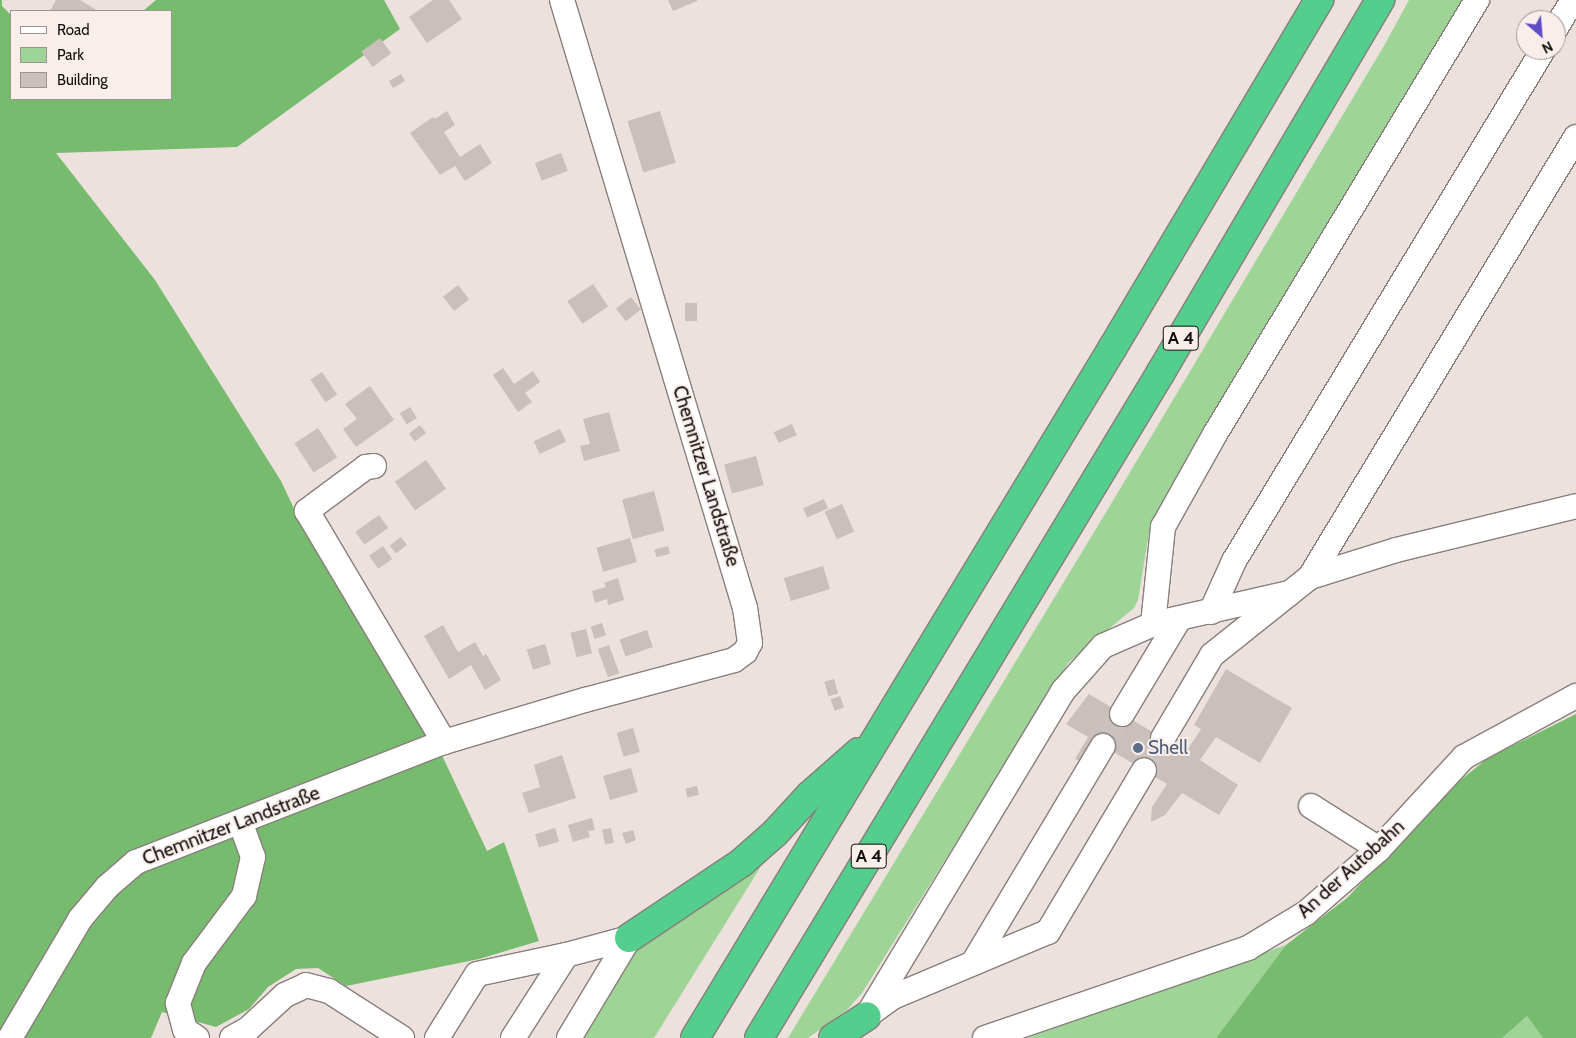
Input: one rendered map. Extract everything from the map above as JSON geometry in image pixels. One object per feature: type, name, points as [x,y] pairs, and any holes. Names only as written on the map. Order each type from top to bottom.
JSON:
[{"type":"highway","points":[[695,1038],[1118,338],[1318,0]]},
{"type":"highway","name":"A 4","points":[[759,1038],[1161,372],[1380,0]]},
{"type":"highway","points":[[629,938],[741,863],[775,833],[810,794],[877,736]]},
{"type":"highway","points":[[833,1038],[867,1016]]},
{"type":"street","name":"Chemnitzer Landstraße","points":[[10,1038],[80,919],[107,887],[136,862],[444,742],[585,700],[734,660],[745,652],[750,643],[745,608],[658,313],[562,0]]},
{"type":"street","points":[[1153,624],[1163,527],[1215,434],[1477,0]]},
{"type":"street","points":[[1566,12],[1573,0]]},
{"type":"street","points":[[1211,612],[1234,561],[1537,60]]},
{"type":"street","points":[[1163,738],[1212,655],[1310,577],[1576,137]]},
{"type":"street","points":[[374,466],[366,467],[307,512],[444,742]]},
{"type":"street","points":[[1310,577],[1396,550],[1576,506]]},
{"type":"street","points":[[867,1016],[1063,691],[1103,646],[1153,624],[1290,593]]},
{"type":"street","points":[[1122,714],[1179,618]]},
{"type":"street","name":"An der Autobahn","points":[[985,1038],[1248,948],[1306,913],[1379,849],[1464,757],[1576,696]]},
{"type":"street","points":[[973,963],[1103,746]]},
{"type":"street","points":[[867,1016],[893,997],[1048,932],[1144,770]]},
{"type":"street","points":[[1311,806],[1379,849]]},
{"type":"street","points":[[198,1038],[185,1030],[178,1003],[194,963],[244,896],[253,857],[240,822]]},
{"type":"street","points":[[437,1038],[477,974],[566,955],[629,938]]},
{"type":"street","points":[[569,1038],[629,938]]},
{"type":"street","points":[[513,1038],[566,955]]},
{"type":"street","points":[[232,1038],[248,1029],[285,995],[306,985],[329,991],[402,1038]]},
{"type":"green space","points":[[0,0],[2,0],[2,6],[10,14],[10,100],[172,100],[172,10],[144,10],[156,0],[384,0],[400,29],[237,147],[56,153],[155,280],[281,481],[296,513],[431,732],[487,851],[504,842],[539,941],[479,959],[346,986],[318,968],[296,969],[268,987],[249,1009],[216,1027],[162,1012],[151,1038],[0,1038]]},
{"type":"green space","points":[[1409,0],[1464,0],[1282,300],[1150,526],[1138,600],[1134,608],[1069,662],[862,993],[847,1010],[808,1038],[788,1038],[1111,504],[1385,44]]},
{"type":"green space","points":[[1576,714],[1576,1038],[1543,1038],[1527,1016],[1502,1038],[1216,1038],[1286,945],[1347,898],[1452,787],[1488,758]]},
{"type":"green space","points":[[773,847],[654,1038],[581,1038],[617,976],[641,946]]},
{"type":"green space","points":[[1286,945],[1216,1038],[1028,1038],[1112,1006]]},
{"type":"green space","points":[[1527,1016],[1543,1038],[1502,1038]]},
{"type":"building","points":[[56,0],[80,0],[95,9],[94,10],[51,10]]},
{"type":"building","points":[[433,0],[449,0],[462,19],[427,43],[409,17]]},
{"type":"building","points":[[668,0],[697,0],[697,1],[673,11]]},
{"type":"building","points":[[380,38],[391,53],[373,67],[361,52]]},
{"type":"building","points":[[401,74],[405,81],[393,88],[389,81]]},
{"type":"building","points":[[447,111],[455,125],[444,132],[460,157],[480,144],[492,163],[465,181],[455,166],[440,175],[410,133],[433,117],[435,119]]},
{"type":"building","points":[[660,111],[676,163],[643,173],[627,121]]},
{"type":"building","points":[[561,153],[568,171],[542,181],[535,163]]},
{"type":"building","points":[[593,284],[608,306],[582,324],[567,301]]},
{"type":"building","points":[[458,285],[469,299],[454,311],[443,297]]},
{"type":"building","points":[[631,297],[641,310],[626,321],[616,309]]},
{"type":"building","points":[[685,303],[697,303],[697,321],[685,321]]},
{"type":"building","points":[[503,368],[514,384],[533,371],[540,382],[525,393],[532,402],[518,412],[493,375]]},
{"type":"building","points":[[322,372],[337,394],[325,402],[310,380]]},
{"type":"building","points":[[370,386],[394,420],[356,447],[343,429],[357,419],[345,404]]},
{"type":"building","points":[[410,407],[417,418],[407,424],[400,413]]},
{"type":"building","points":[[609,412],[620,451],[584,461],[580,446],[590,444],[583,419]]},
{"type":"building","points":[[792,424],[797,435],[779,443],[774,432]]},
{"type":"building","points":[[420,425],[426,433],[415,441],[409,433]]},
{"type":"building","points":[[318,428],[337,457],[314,473],[295,443]]},
{"type":"building","points":[[560,429],[566,442],[540,454],[534,441]]},
{"type":"building","points":[[756,456],[764,485],[732,494],[724,465]]},
{"type":"building","points":[[426,460],[446,489],[415,510],[395,482]]},
{"type":"building","points":[[654,491],[665,531],[633,539],[622,500]]},
{"type":"building","points":[[824,499],[828,508],[807,517],[803,508]]},
{"type":"building","points":[[842,504],[854,531],[837,539],[825,512]]},
{"type":"building","points":[[379,515],[388,528],[364,545],[355,532]]},
{"type":"building","points":[[401,537],[407,545],[396,553],[390,545]]},
{"type":"building","points":[[630,538],[637,562],[603,572],[596,548]]},
{"type":"building","points":[[383,546],[392,559],[378,569],[369,556]]},
{"type":"building","points":[[668,546],[670,554],[656,557],[654,549]]},
{"type":"building","points":[[823,566],[830,589],[791,601],[784,578]]},
{"type":"building","points":[[618,578],[624,600],[608,605],[607,599],[595,603],[592,591],[606,587],[604,583]]},
{"type":"building","points":[[602,623],[606,635],[595,639],[591,627]]},
{"type":"building","points":[[443,625],[458,652],[475,642],[483,656],[486,654],[501,680],[485,690],[471,665],[449,679],[424,636]]},
{"type":"building","points":[[586,629],[592,653],[577,657],[570,633]]},
{"type":"building","points":[[647,630],[653,647],[625,656],[620,639]]},
{"type":"building","points":[[545,644],[551,664],[533,670],[527,650]]},
{"type":"building","points":[[609,645],[619,673],[608,677],[598,649]]},
{"type":"building","points":[[1226,669],[1292,708],[1260,763],[1216,737],[1200,760],[1238,785],[1219,815],[1182,793],[1165,815],[1151,822],[1152,807],[1167,784],[1097,742],[1086,763],[1075,759],[1088,737],[1066,724],[1089,694],[1186,752],[1201,729],[1194,725]]},
{"type":"building","points":[[834,679],[838,693],[829,696],[824,682]]},
{"type":"building","points":[[840,696],[844,707],[835,711],[831,699]]},
{"type":"building","points":[[633,728],[640,752],[624,757],[617,733]]},
{"type":"building","points":[[562,755],[576,798],[529,813],[522,793],[540,787],[534,765]]},
{"type":"building","points":[[631,768],[638,792],[610,800],[603,776]]},
{"type":"building","points":[[697,786],[699,795],[687,797],[685,789]]},
{"type":"building","points":[[592,818],[595,830],[588,831],[590,837],[573,842],[568,825]]},
{"type":"building","points":[[555,828],[559,841],[539,848],[535,834]]},
{"type":"building","points":[[611,828],[614,843],[605,844],[602,830]]},
{"type":"building","points":[[633,830],[636,840],[626,844],[622,833]]},
{"type":"tunnel","points":[[1103,746],[1122,714]]},
{"type":"tunnel","points":[[1144,770],[1163,738]]},
{"type":"place","name":"Shell","points":[[1138,748]]}]
